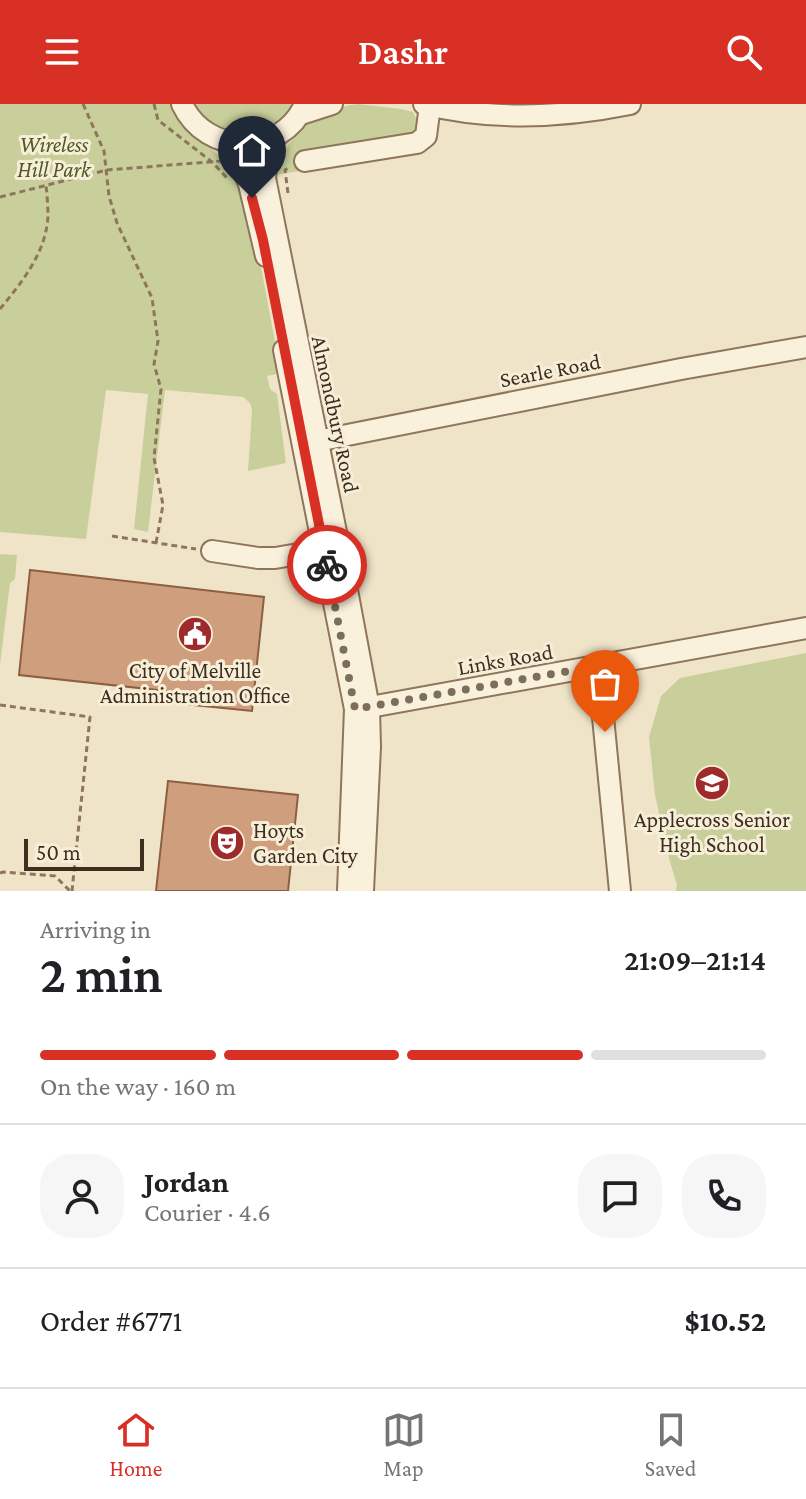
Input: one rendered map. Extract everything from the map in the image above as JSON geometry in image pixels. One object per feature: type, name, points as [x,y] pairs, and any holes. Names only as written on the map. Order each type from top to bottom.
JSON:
[{"type":"street","points":[[182,104],[201,130],[232,144],[269,139],[283,130],[303,109],[332,104]]},
{"type":"street","points":[[305,161],[417,143],[426,136],[427,105],[490,115],[529,117],[579,113],[630,104]]},
{"type":"street","name":"Almondbury Road","points":[[269,139],[265,178],[310,442]]},
{"type":"street","name":"Almondbury Road","points":[[232,144],[249,184],[310,442],[370,747],[363,891]]},
{"type":"street","name":"Searle Road","points":[[310,442],[806,347]]},
{"type":"street","points":[[212,551],[275,558],[332,548]]},
{"type":"street","name":"Links Road","points":[[362,708],[806,628]]},
{"type":"street","points":[[598,666],[620,891]]},
{"type":"street","name":"Almondbury Road","points":[[348,891],[362,708]]},
{"type":"path","points":[[83,104],[104,151],[109,196],[117,223],[152,298],[158,341],[154,364],[161,389],[154,458],[163,505],[156,543]]},
{"type":"path","points":[[0,197],[107,170],[212,162],[158,120],[154,104]]},
{"type":"path","points":[[288,197],[285,170],[305,161]]},
{"type":"path","points":[[0,309],[24,280],[42,246],[48,217],[46,185]]},
{"type":"path","points":[[112,536],[212,551]]},
{"type":"path","points":[[0,705],[90,717],[71,891]]},
{"type":"path","points":[[2,872],[55,876],[71,891]]},
{"type":"green space","name":"Wireless Hill Park","points":[[0,104],[172,104],[188,126],[233,170],[250,209],[281,373],[267,376],[270,389],[277,394],[286,463],[248,471],[252,410],[243,397],[165,390],[148,532],[134,529],[148,394],[106,390],[86,539],[0,532]]},
{"type":"green space","points":[[195,104],[298,104],[269,131],[244,136],[234,135],[216,126]]},
{"type":"green space","points":[[358,104],[413,112],[419,124],[417,131],[411,137],[311,169],[276,175],[287,147],[305,126],[329,111]]},
{"type":"green space","points":[[0,554],[17,555],[15,579],[10,583],[0,665]]},
{"type":"green space","name":"Applecross Senior High School","points":[[806,653],[806,891],[676,891],[655,795],[649,737],[661,696],[680,678]]},
{"type":"building","points":[[30,570],[264,597],[252,711],[174,703],[175,692],[19,675]]},
{"type":"building","name":"Hoyts Garden City","points":[[168,781],[298,795],[288,891],[156,891]]},
{"type":"way so far","points":[[327,565],[355,709],[598,666],[605,732]]},
{"type":"place","name":"City of Melville Administration Office","points":[[195,634]]},
{"type":"place","name":"Applecross Senior High School","points":[[712,783]]},
{"type":"place","name":"Hoyts Garden City","points":[[227,843]]},
{"type":"route","points":[[252,198],[327,565]]}]
